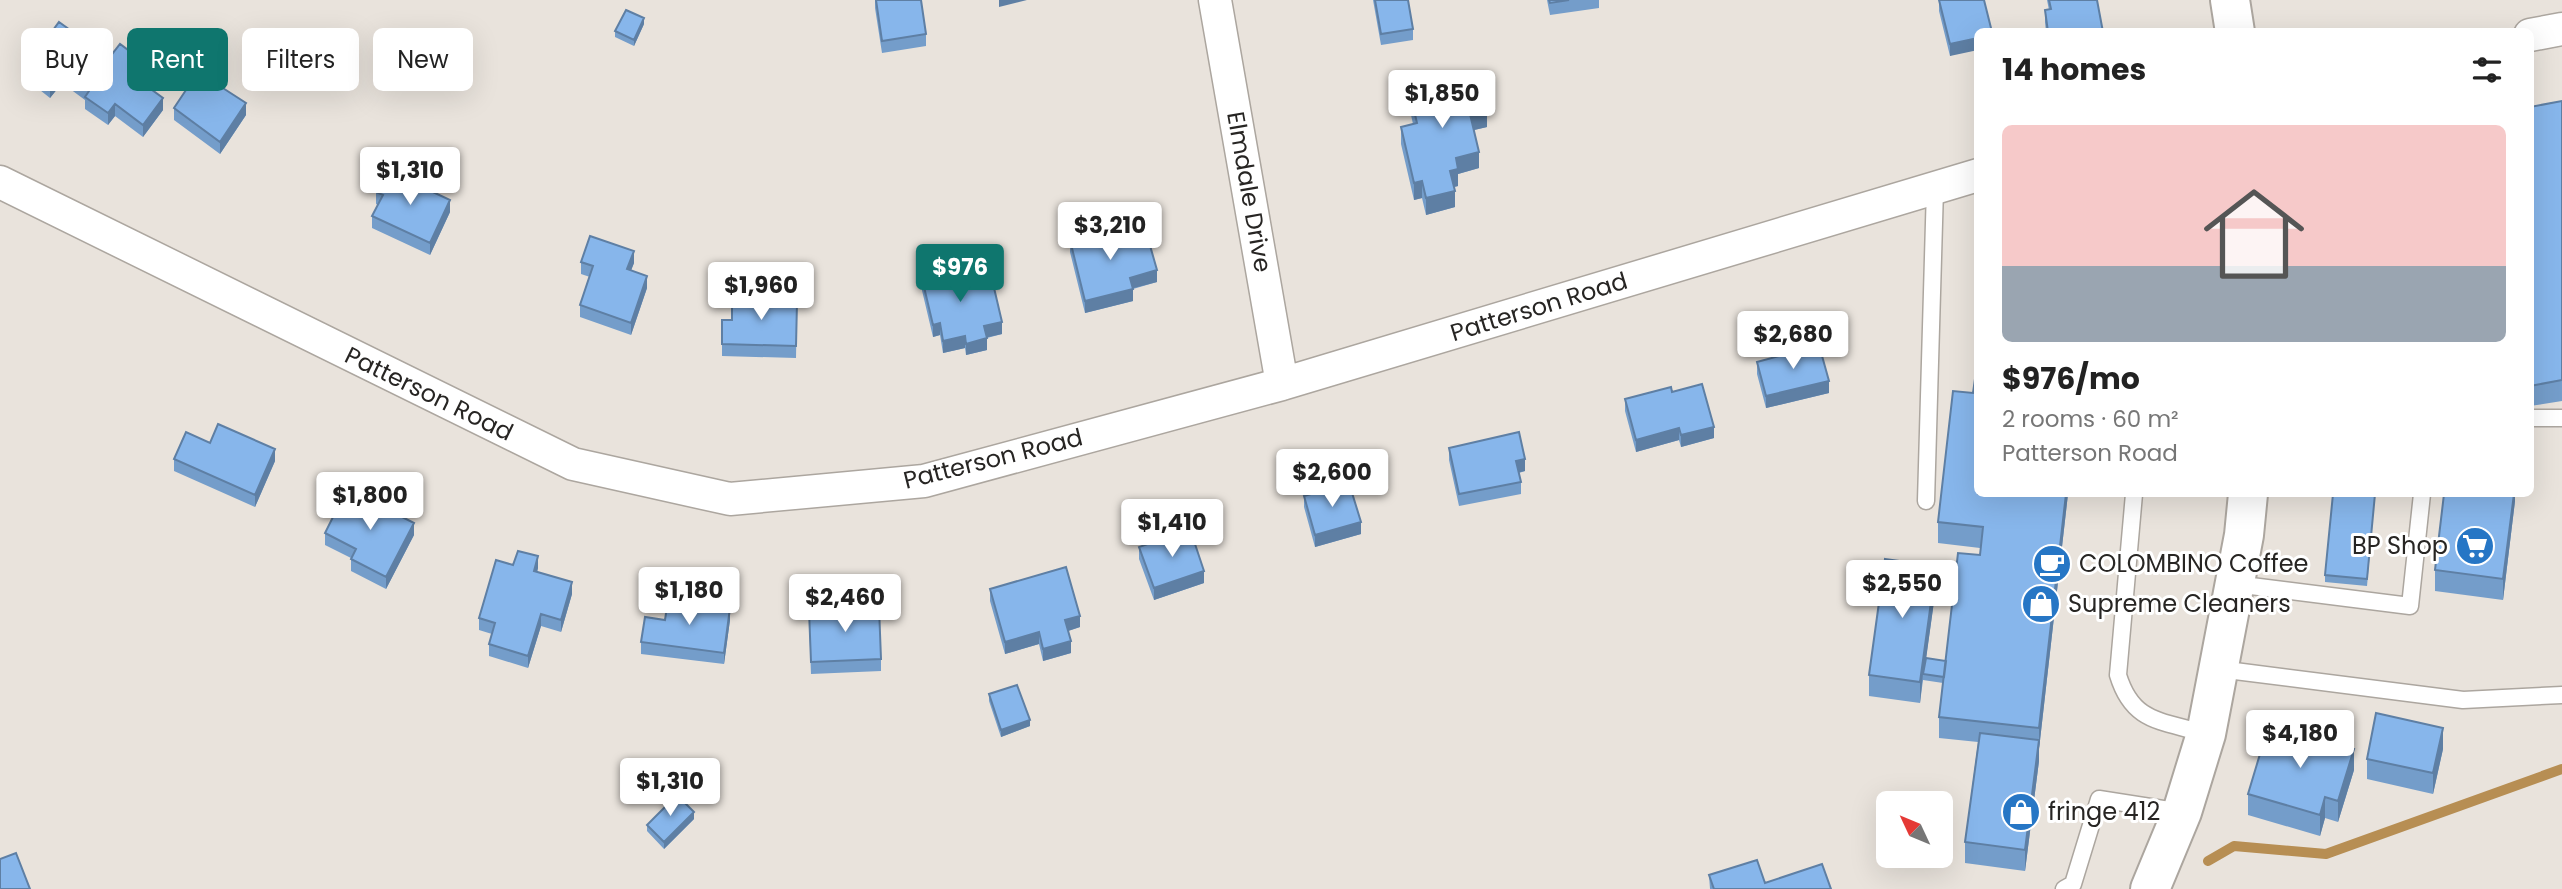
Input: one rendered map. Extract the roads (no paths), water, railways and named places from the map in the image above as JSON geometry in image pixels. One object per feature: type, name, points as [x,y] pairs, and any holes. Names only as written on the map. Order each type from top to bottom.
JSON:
[{"type":"main road","points":[[2230,0],[2234,28]]},
{"type":"main road","points":[[2150,889],[2182,812],[2206,734],[2235,584],[2248,497]]},
{"type":"street","name":"Elmdale Drive","points":[[1216,0],[1282,384]]},
{"type":"street","points":[[2534,34],[2562,29]]},
{"type":"street","name":"Patterson Road","points":[[0,182],[573,464],[730,499],[924,481],[1282,384],[1974,176]]},
{"type":"lane","points":[[1926,501],[1935,188]]},
{"type":"lane","points":[[2534,418],[2562,418]]},
{"type":"lane","points":[[2134,497],[2118,675],[2125,698],[2139,713],[2206,734]]},
{"type":"lane","points":[[2235,584],[2410,606],[2422,497]]},
{"type":"lane","points":[[2219,669],[2463,700],[2562,695]]},
{"type":"lane","points":[[2069,886],[2099,799],[2182,812]]},
{"type":"waterway","points":[[2208,861],[2234,846],[2326,854],[2562,769]]},
{"type":"place","name":"BP Shop","points":[[2475,546]]},
{"type":"place","name":"COLOMBINO Coffee","points":[[2052,564]]},
{"type":"place","name":"Supreme Cleaners","points":[[2041,604]]},
{"type":"place","name":"fringe 412","points":[[2021,812]]}]
